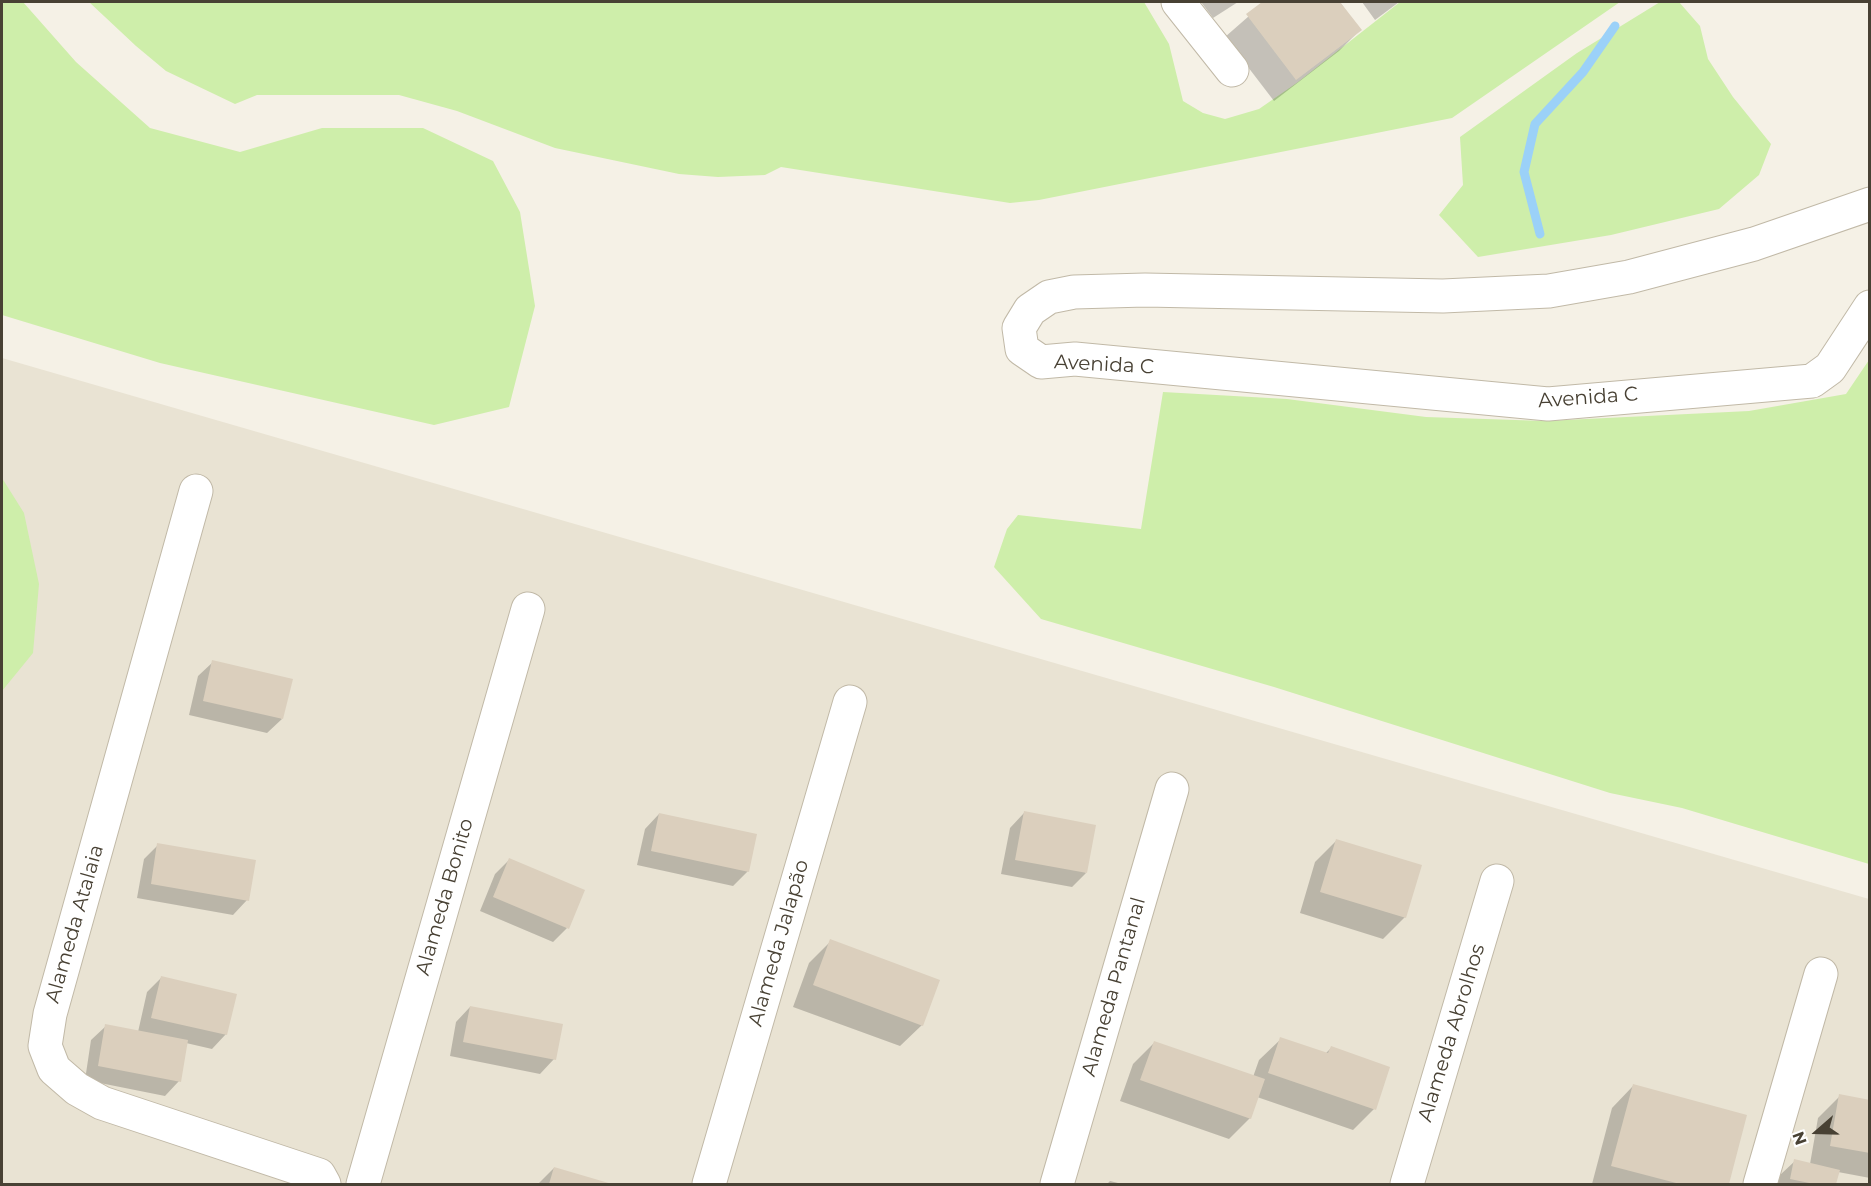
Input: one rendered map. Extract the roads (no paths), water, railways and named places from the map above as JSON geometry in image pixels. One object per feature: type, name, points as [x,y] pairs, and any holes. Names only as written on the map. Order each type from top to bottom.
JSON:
[{"type":"street","points":[[1178,2],[1232,70]]},
{"type":"street","name":"Avenida C","points":[[1869,204],[1754,244],[1629,277],[1549,291],[1443,296],[1145,290],[1074,292],[1049,297],[1030,310],[1019,328],[1022,350],[1041,362],[1075,359],[1548,404],[1812,381],[1830,368],[1869,307]]},
{"type":"street","name":"Alameda Atalaia","points":[[196,491],[50,1014],[45,1046],[54,1069],[77,1089],[102,1103],[319,1175],[324,1185]]},
{"type":"street","name":"Alameda Bonito","points":[[363,1185],[528,609]]},
{"type":"street","name":"Alameda Jalapão","points":[[709,1185],[850,702]]},
{"type":"street","name":"Alameda Pantanal","points":[[1057,1185],[1172,789]]},
{"type":"street","name":"Alameda Abrolhos","points":[[1407,1185],[1497,881]]},
{"type":"street","points":[[1760,1185],[1821,974]]},
{"type":"waterway","points":[[1540,234],[1524,172],[1535,124],[1583,72],[1615,26]]}]
